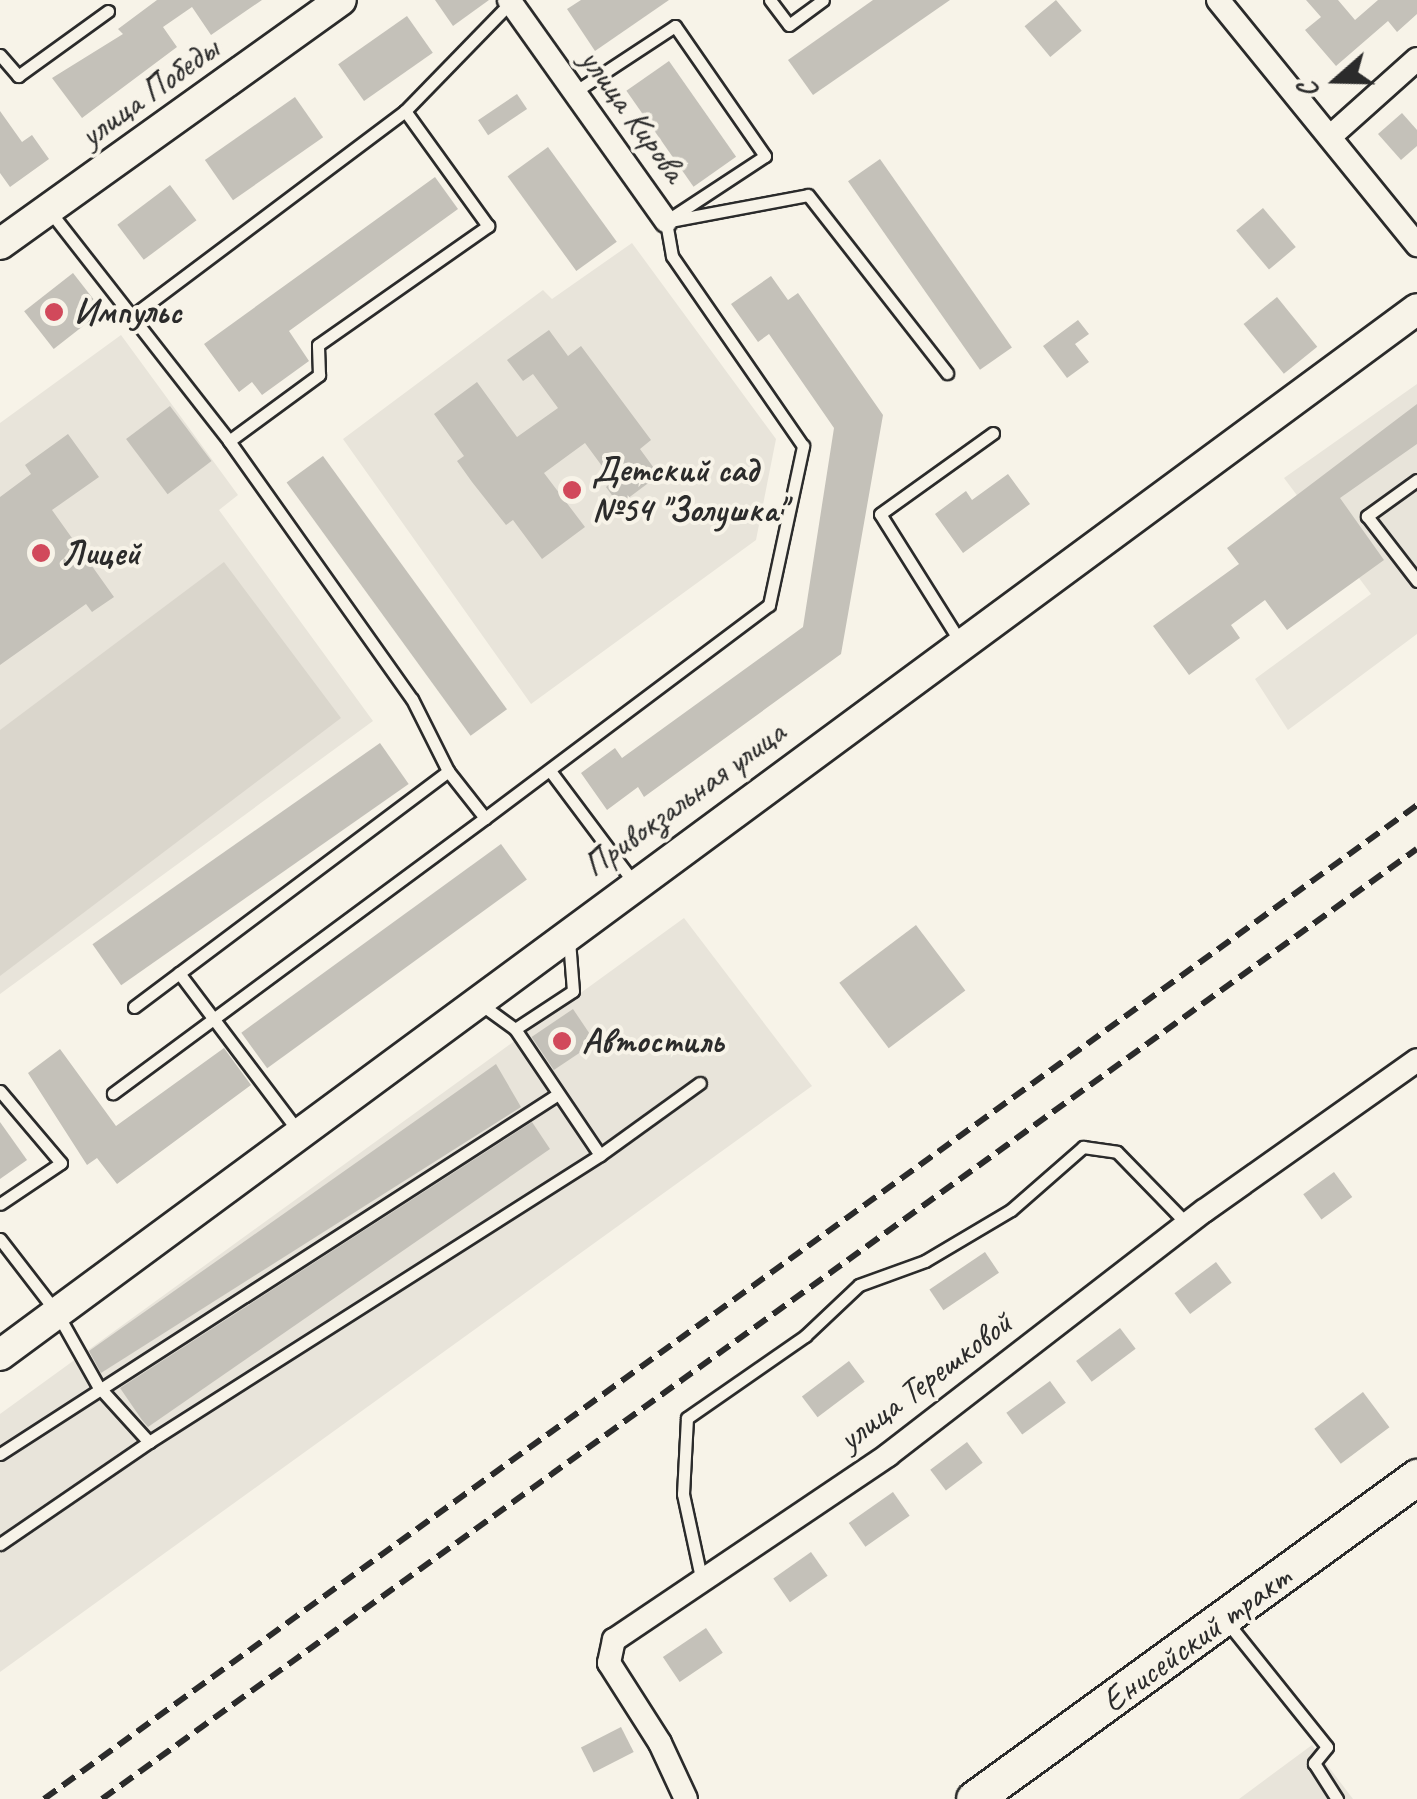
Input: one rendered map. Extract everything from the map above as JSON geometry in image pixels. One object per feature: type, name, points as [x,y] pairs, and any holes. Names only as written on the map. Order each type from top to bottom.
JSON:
[{"type":"main road","name":"Енисейский тракт","points":[[974,1799],[1417,1477]]},
{"type":"street","name":"улица Победы","points":[[5,231],[48,210],[341,0]]},
{"type":"street","points":[[1218,0],[1332,135],[1417,245]]},
{"type":"street","name":"улица Кирова","points":[[511,1],[666,221]]},
{"type":"street","points":[[1332,135],[1417,59]]},
{"type":"street","name":"Привокзальная улица","points":[[0,1355],[301,1134],[475,999],[1417,310]]},
{"type":"street","name":"улица Терешковой","points":[[686,1799],[660,1744],[609,1664],[614,1640],[888,1454],[1187,1224],[1417,1060]]},
{"type":"lane","points":[[770,0],[789,24],[823,0]]},
{"type":"lane","points":[[132,316],[406,111],[511,1]]},
{"type":"lane","points":[[0,55],[18,76],[108,11]]},
{"type":"lane","points":[[573,93],[675,26],[765,156],[666,221]]},
{"type":"lane","points":[[229,441],[319,375],[318,345],[488,226],[406,111]]},
{"type":"lane","points":[[666,221],[808,195],[947,373]]},
{"type":"lane","points":[[48,210],[229,441],[412,699],[448,772],[486,818]]},
{"type":"lane","points":[[113,1093],[551,772],[768,605],[803,446],[672,256],[666,221]]},
{"type":"lane","points":[[961,642],[880,514],[993,433]]},
{"type":"lane","points":[[1417,480],[1367,516],[1417,582]]},
{"type":"lane","points":[[134,1007],[448,772]]},
{"type":"lane","points":[[551,772],[634,883]]},
{"type":"lane","points":[[515,1029],[573,991],[568,931]]},
{"type":"lane","points":[[179,973],[218,1019],[301,1134]]},
{"type":"lane","points":[[475,999],[515,1029],[600,1156]]},
{"type":"lane","points":[[0,1544],[149,1442],[600,1156],[700,1083]]},
{"type":"lane","points":[[0,1090],[60,1163],[0,1204]]},
{"type":"lane","points":[[0,1454],[98,1386],[558,1094]]},
{"type":"lane","points":[[702,1582],[683,1494],[688,1418],[805,1336],[859,1284],[926,1261],[1012,1210],[1083,1147],[1117,1152],[1187,1224]]},
{"type":"lane","points":[[0,1239],[57,1313],[98,1386],[149,1442]]},
{"type":"lane","points":[[1224,1619],[1327,1747],[1314,1762],[1338,1799]]},
{"type":"shaded area","name":"Детский сад №54 \"Золушка\"","points":[[632,243],[776,439],[756,540],[531,704],[343,439],[543,290],[552,299]]},
{"type":"shaded area","points":[[121,335],[238,495],[219,510],[373,721],[0,994],[0,423]]},
{"type":"shaded area","points":[[1417,384],[1417,634],[1288,730],[1255,679],[1371,594],[1284,478]]},
{"type":"shaded area","points":[[224,562],[341,718],[0,976],[0,730]]},
{"type":"shaded area","points":[[684,918],[812,1086],[0,1672],[0,1414]]},
{"type":"shaded area","points":[[1312,1745],[1353,1799],[1239,1799]]},
{"type":"building","points":[[157,0],[262,0],[211,35],[192,7],[163,27],[177,47],[82,118],[52,78],[123,34],[118,29]]},
{"type":"building","points":[[435,0],[489,0],[453,26]]},
{"type":"building","points":[[581,0],[669,0],[595,51],[567,9]]},
{"type":"building","points":[[873,0],[950,0],[813,95],[788,60]]},
{"type":"building","points":[[1056,0],[1082,31],[1050,57],[1025,26]]},
{"type":"building","points":[[1306,0],[1338,0],[1355,20],[1378,0],[1417,0],[1417,14],[1397,32],[1388,21],[1336,66],[1305,30],[1321,17]]},
{"type":"building","points":[[407,16],[433,53],[364,101],[338,64]]},
{"type":"building","points":[[669,61],[736,157],[694,187],[626,91]]},
{"type":"building","points":[[517,94],[527,109],[488,135],[478,120]]},
{"type":"building","points":[[295,97],[323,137],[233,200],[205,160]]},
{"type":"building","points":[[0,111],[22,142],[32,135],[49,159],[10,187],[0,173]]},
{"type":"building","points":[[1402,113],[1417,130],[1417,146],[1401,160],[1378,134]]},
{"type":"building","points":[[548,147],[617,242],[576,271],[508,176]]},
{"type":"building","points":[[880,159],[1012,347],[980,370],[848,181]]},
{"type":"building","points":[[435,177],[458,209],[289,331],[309,361],[262,395],[252,382],[239,392],[204,344]]},
{"type":"building","points":[[170,185],[196,220],[144,260],[117,225]]},
{"type":"building","points":[[1263,208],[1296,247],[1269,270],[1236,230]]},
{"type":"building","points":[[73,273],[103,311],[54,349],[24,311]]},
{"type":"building","points":[[771,276],[788,300],[798,293],[883,415],[841,654],[644,797],[638,787],[607,810],[581,773],[615,748],[622,758],[803,627],[834,428],[769,334],[758,342],[731,304]]},
{"type":"building","points":[[1277,297],[1317,347],[1284,374],[1244,324]]},
{"type":"building","points":[[1078,320],[1089,334],[1075,344],[1089,362],[1067,378],[1043,346]]},
{"type":"building","points":[[549,330],[568,356],[581,346],[651,440],[640,449],[659,475],[619,505],[606,487],[613,481],[585,443],[544,473],[585,527],[542,559],[513,520],[506,525],[472,482],[457,461],[464,456],[434,414],[477,382],[517,437],[558,408],[533,374],[523,381],[507,360]]},
{"type":"building","points":[[1417,404],[1417,444],[1340,498],[1384,560],[1287,630],[1265,600],[1231,625],[1240,638],[1189,675],[1153,626],[1239,564],[1227,548]]},
{"type":"building","points":[[170,406],[212,461],[168,494],[126,439]]},
{"type":"building","name":"Лицей","points":[[68,434],[99,477],[52,510],[114,597],[92,612],[86,604],[0,665],[0,497],[31,474],[25,465]]},
{"type":"building","points":[[323,456],[507,709],[471,736],[287,482]]},
{"type":"building","points":[[1008,474],[1030,504],[963,553],[935,514],[966,491],[972,500]]},
{"type":"building","points":[[380,743],[409,784],[121,985],[92,944]]},
{"type":"building","points":[[501,844],[527,880],[267,1068],[241,1033]]},
{"type":"building","points":[[916,925],[965,990],[889,1048],[839,983]]},
{"type":"building","name":"Автостиль","points":[[573,1009],[595,1042],[554,1070],[532,1037]]},
{"type":"building","points":[[224,1048],[251,1085],[117,1184],[97,1158],[87,1165],[28,1073],[60,1049],[116,1126]]},
{"type":"building","points":[[496,1064],[521,1107],[101,1373],[89,1351]]},
{"type":"building","points":[[0,1122],[27,1160],[0,1179]]},
{"type":"building","points":[[532,1122],[550,1149],[148,1427],[142,1420],[120,1388]]},
{"type":"building","points":[[1334,1172],[1352,1197],[1321,1219],[1303,1194]]},
{"type":"building","points":[[985,1252],[999,1273],[943,1310],[929,1289]]},
{"type":"building","points":[[1216,1262],[1232,1283],[1190,1314],[1174,1293]]},
{"type":"building","points":[[1120,1328],[1136,1349],[1092,1382],[1076,1361]]},
{"type":"building","points":[[849,1361],[865,1382],[818,1417],[802,1397]]},
{"type":"building","points":[[1050,1381],[1066,1403],[1022,1435],[1006,1413]]},
{"type":"building","points":[[1363,1392],[1389,1427],[1341,1464],[1314,1429]]},
{"type":"building","points":[[967,1442],[983,1463],[946,1490],[930,1470]]},
{"type":"building","points":[[893,1492],[910,1516],[865,1547],[849,1523]]},
{"type":"building","points":[[811,1552],[828,1576],[790,1602],[773,1578]]},
{"type":"building","points":[[706,1628],[723,1653],[680,1682],[663,1657]]},
{"type":"building","points":[[621,1727],[634,1752],[594,1772],[581,1747]]},
{"type":"railway","points":[[44,1799],[1417,805]]},
{"type":"railway","points":[[102,1799],[1417,849]]},
{"type":"place","name":"Импульс","points":[[54,312]]},
{"type":"place","name":"Детский сад №54 \"Золушка\"","points":[[572,490]]},
{"type":"place","name":"Лицей","points":[[41,553]]},
{"type":"place","name":"Автостиль","points":[[562,1041]]}]
